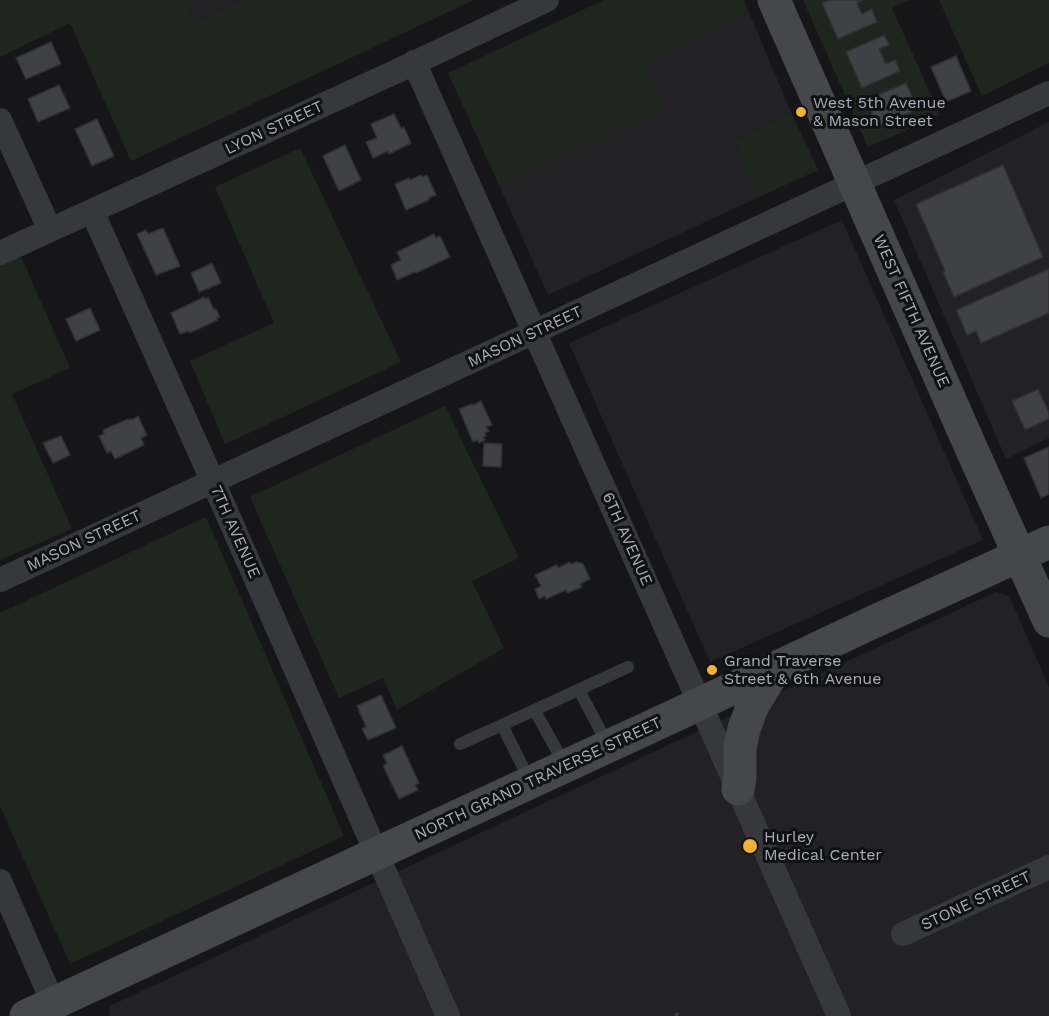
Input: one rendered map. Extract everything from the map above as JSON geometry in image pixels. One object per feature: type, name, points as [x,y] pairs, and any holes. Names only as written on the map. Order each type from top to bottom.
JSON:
[{"type":"street","name":"LYON STREET","points":[[0,253],[547,0]]},
{"type":"street","name":"WEST FIFTH AVENUE","points":[[774,0],[1049,621]]},
{"type":"street","name":"6TH AVENUE","points":[[414,62],[839,1016]]},
{"type":"street","name":"MASON STREET","points":[[0,580],[1049,93]]},
{"type":"street","points":[[0,120],[50,230]]},
{"type":"street","name":"7TH AVENUE","points":[[92,211],[448,1016]]},
{"type":"street","name":"NORTH GRAND TRAVERSE STREET","points":[[46,1012],[530,782],[1049,542]]},
{"type":"street","points":[[738,789],[740,748],[744,729],[752,707],[772,670]]},
{"type":"street","name":"STONE STREET","points":[[903,934],[1049,867]]},
{"type":"street","points":[[0,880],[46,1012]]},
{"type":"lane","points":[[460,744],[628,667]]},
{"type":"lane","points":[[579,690],[608,746]]},
{"type":"lane","points":[[535,711],[566,766]]},
{"type":"lane","points":[[502,725],[530,782]]},
{"type":"shaded area","points":[[0,0],[185,0],[195,23],[242,0],[474,0],[131,161],[70,23],[0,57]]},
{"type":"shaded area","points":[[185,0],[242,0],[195,23]]},
{"type":"shaded area","points":[[604,0],[744,0],[749,13],[643,62],[663,109],[500,187],[448,73]]},
{"type":"shaded area","points":[[803,0],[909,0],[892,8],[940,115],[868,147]]},
{"type":"shaded area","points":[[939,0],[1049,0],[1049,63],[982,96]]},
{"type":"shaded area","points":[[749,13],[792,114],[735,140],[759,197],[548,295],[500,187],[662,109],[642,62]]},
{"type":"shaded area","points":[[792,114],[818,170],[759,197],[735,140]]},
{"type":"shaded area","points":[[1049,122],[1049,438],[1006,459],[894,200]]},
{"type":"shaded area","points":[[300,148],[401,362],[225,444],[190,361],[274,323],[215,187]]},
{"type":"shaded area","points":[[842,220],[983,540],[710,662],[569,343]]},
{"type":"shaded area","points":[[19,252],[70,368],[12,394],[72,529],[0,560],[0,262]]},
{"type":"shaded area","points":[[445,406],[519,558],[472,581],[504,648],[397,710],[383,678],[339,698],[250,497]]},
{"type":"shaded area","points":[[206,517],[344,836],[70,964],[0,806],[0,613]]},
{"type":"shaded area","name":"Hurley Medical Center","points":[[996,592],[1009,596],[1049,687],[1049,1016],[109,1016],[110,1006]]},
{"type":"building","points":[[829,0],[863,0],[857,3],[862,14],[872,9],[877,22],[838,39],[822,3]]},
{"type":"building","points":[[884,35],[889,45],[879,49],[886,64],[895,60],[900,71],[862,88],[846,52]]},
{"type":"building","points":[[51,42],[61,64],[26,79],[16,58]]},
{"type":"building","points":[[956,56],[971,91],[946,102],[931,67]]},
{"type":"building","points":[[906,83],[918,109],[878,127],[866,100]]},
{"type":"building","points":[[59,85],[70,108],[38,122],[28,99]]},
{"type":"building","points":[[394,114],[401,128],[404,127],[411,143],[389,154],[388,151],[373,158],[366,142],[377,138],[371,124]]},
{"type":"building","points":[[97,119],[114,156],[92,166],[75,129]]},
{"type":"building","points":[[345,145],[361,180],[339,191],[323,156]]},
{"type":"building","points":[[1003,165],[1043,257],[954,297],[916,204]]},
{"type":"building","points":[[421,175],[422,177],[427,175],[436,195],[406,210],[395,184]]},
{"type":"building","points":[[163,228],[180,266],[156,275],[137,234],[146,230],[148,234]]},
{"type":"building","points":[[434,234],[436,238],[440,236],[450,257],[397,280],[391,265],[401,260],[397,252]]},
{"type":"building","points":[[212,263],[221,283],[199,292],[191,273]]},
{"type":"building","points":[[1049,269],[1049,313],[981,343],[976,331],[967,335],[956,310]]},
{"type":"building","points":[[204,297],[206,299],[208,297],[220,317],[189,333],[189,331],[180,334],[171,313]]},
{"type":"building","points":[[90,308],[100,330],[76,341],[66,319]]},
{"type":"building","points":[[1038,389],[1049,413],[1049,419],[1025,430],[1012,401]]},
{"type":"building","points":[[481,401],[492,425],[486,427],[489,431],[483,437],[485,440],[479,443],[477,440],[473,442],[459,409]]},
{"type":"building","points":[[138,416],[147,435],[141,438],[144,445],[115,459],[111,451],[107,453],[99,436],[104,434],[103,430]]},
{"type":"building","points":[[61,436],[70,455],[53,463],[43,443]]},
{"type":"building","points":[[484,443],[502,444],[501,467],[483,466]]},
{"type":"building","points":[[1049,447],[1049,494],[1041,498],[1024,458]]},
{"type":"building","points":[[570,562],[571,564],[577,562],[583,564],[590,579],[580,584],[582,587],[567,593],[566,590],[546,599],[545,596],[539,599],[535,589],[541,586],[535,575]]},
{"type":"building","points":[[381,695],[396,728],[368,740],[362,729],[366,727],[357,706]]},
{"type":"building","points":[[402,746],[419,783],[415,785],[418,790],[399,799],[383,766],[387,764],[383,755]]},
{"type":"place","name":"West 5th Avenue & Mason Street","points":[[801,112]]},
{"type":"place","name":"Grand Traverse Street & 6th Avenue","points":[[712,670]]},
{"type":"place","name":"Hurley Medical Center","points":[[750,846]]}]
